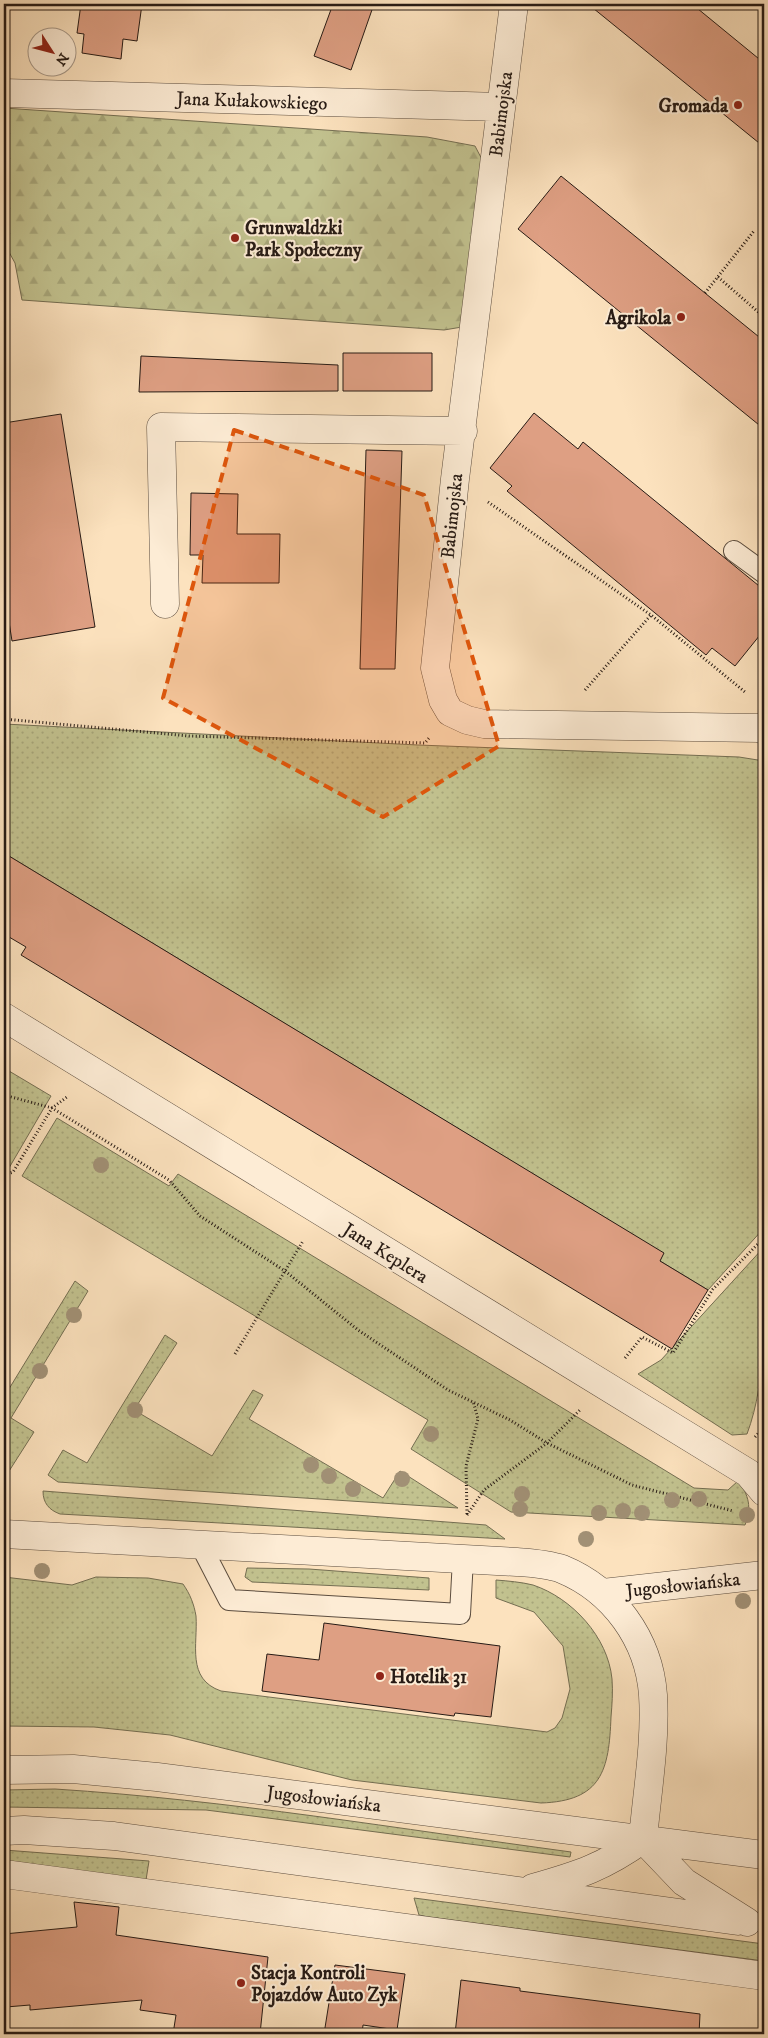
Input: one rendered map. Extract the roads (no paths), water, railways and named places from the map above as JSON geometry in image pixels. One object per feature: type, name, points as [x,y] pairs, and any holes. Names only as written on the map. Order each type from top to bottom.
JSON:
[{"type":"street","name":"Babimojska","points":[[514,4],[455,479],[435,668],[443,700],[450,712],[467,720],[484,724],[761,729]]},
{"type":"street","name":"Jana Kułakowskiego","points":[[4,93],[501,107]]},
{"type":"street","points":[[165,604],[161,426],[462,431]]},
{"type":"street","name":"Jana Keplera","points":[[4,1017],[748,1473],[764,1492]]},
{"type":"street","name":"Jugosłowiańska","points":[[4,1534],[463,1559],[539,1564],[560,1568],[587,1581],[603,1593],[635,1633],[645,1656],[650,1676],[652,1719],[643,1839]]},
{"type":"street","name":"Jugosłowiańska","points":[[603,1593],[764,1576]]},
{"type":"street","name":"Jugosłowiańska","points":[[4,1770],[73,1769],[157,1777],[764,1856]]},
{"type":"street","points":[[4,1831],[24,1830],[114,1836],[756,1923]]},
{"type":"street","points":[[522,1891],[584,1874],[616,1858],[643,1839],[684,1882],[756,1923]]},
{"type":"street","points":[[4,1874],[764,1976]]},
{"type":"lane","points":[[734,551],[764,573]]},
{"type":"lane","points":[[200,1544],[229,1600],[460,1614],[463,1559]]},
{"type":"place","name":"Gromada","points":[[738,105]]},
{"type":"place","name":"Grunwaldzki Park Społeczny","points":[[235,238]]},
{"type":"place","name":"Agrikola","points":[[681,317]]},
{"type":"place","name":"Hotelik 31","points":[[380,1676]]},
{"type":"place","name":"Stacja Kontroli Pojazdów Auto Zyk","points":[[241,1983]]}]
